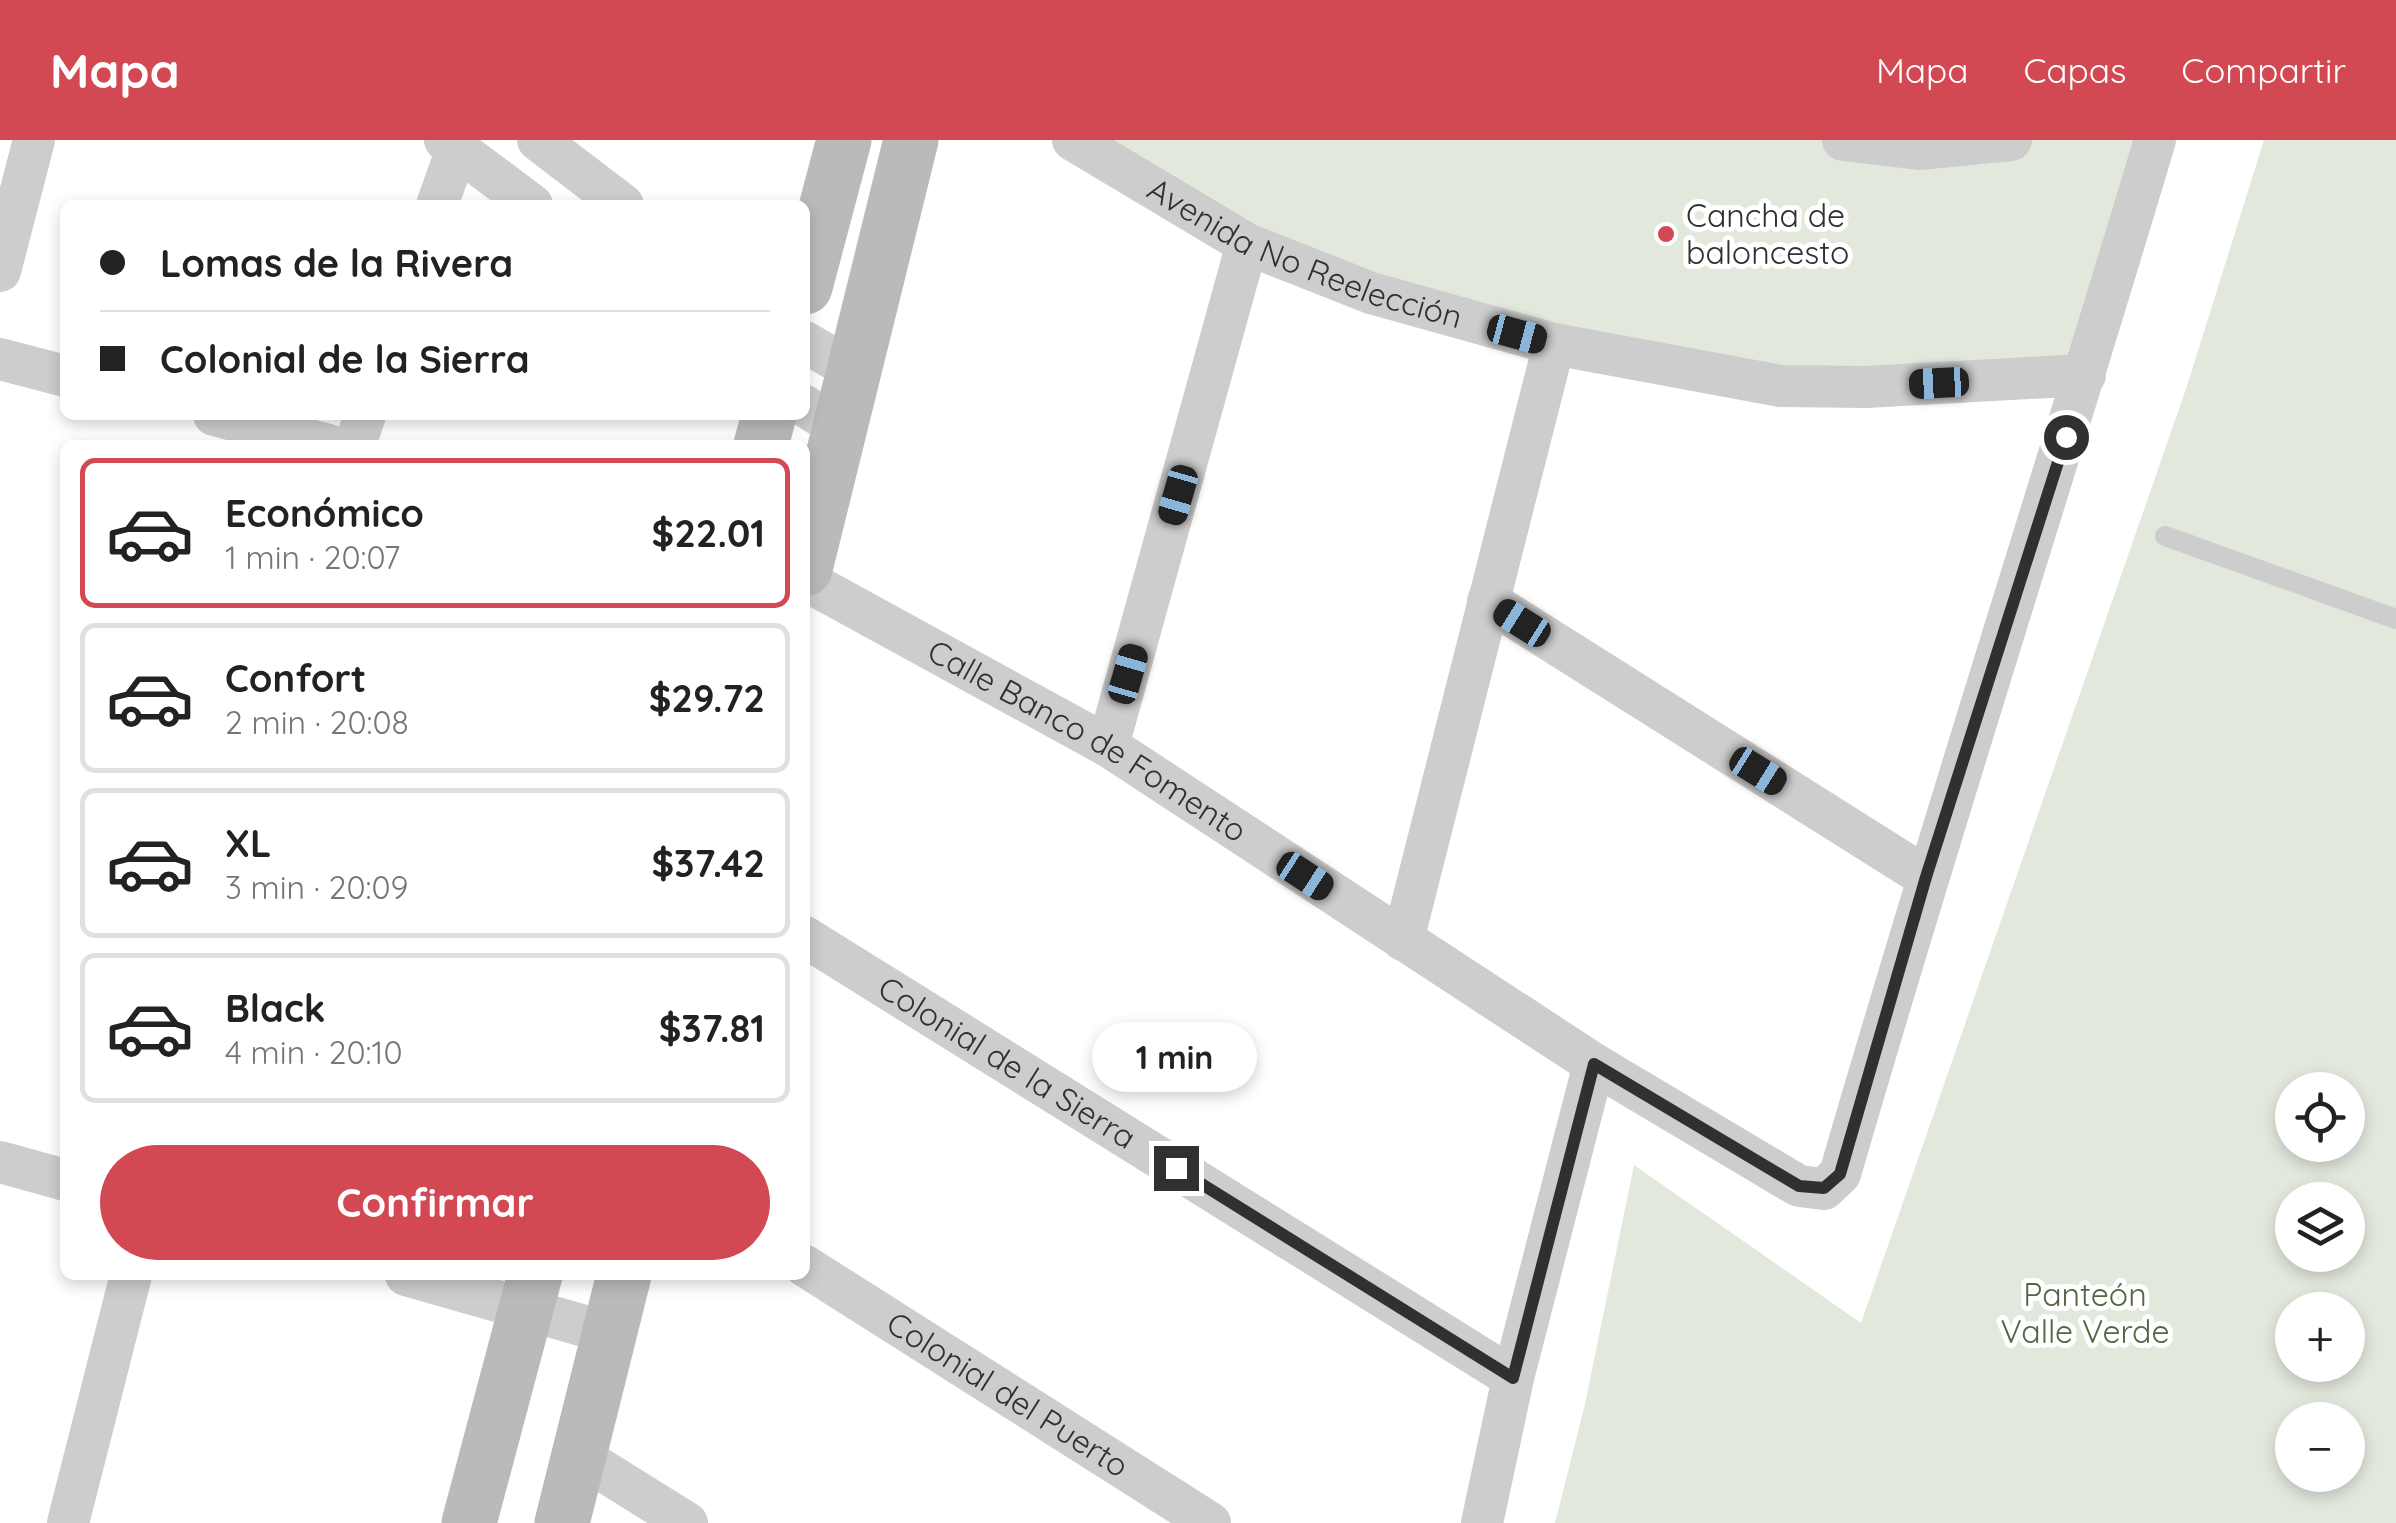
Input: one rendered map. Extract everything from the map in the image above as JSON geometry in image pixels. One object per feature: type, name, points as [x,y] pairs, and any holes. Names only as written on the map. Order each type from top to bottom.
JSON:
[{"type":"street","points":[[0,271],[34,140]]},
{"type":"street","points":[[538,140],[616,200]]},
{"type":"street","points":[[810,268],[844,140]]},
{"type":"street","points":[[810,525],[822,418],[854,371],[911,140]]},
{"type":"street","name":"Avenida No Reelección","points":[[1073,140],[1247,244],[1371,293],[1554,344],[1780,386],[1866,388],[2085,375]]},
{"type":"street","points":[[1843,140],[1919,149],[2011,140]]},
{"type":"street","points":[[1488,602],[1926,877],[2155,140]]},
{"type":"street","points":[[438,200],[451,144],[525,200]]},
{"type":"street","points":[[1108,746],[1247,244]]},
{"type":"street","points":[[1403,940],[1554,344]]},
{"type":"street","points":[[810,345],[854,371]]},
{"type":"street","points":[[0,359],[60,375]]},
{"type":"street","points":[[233,420],[310,440]]},
{"type":"street","name":"Calle Banco de Fomento","points":[[810,583],[1108,746],[1594,1064],[1799,1186],[1824,1188],[1840,1174],[1926,877]]},
{"type":"street","name":"Colonial de la Sierra","points":[[810,940],[1513,1378]]},
{"type":"street","points":[[1482,1523],[1513,1378],[1594,1064]]},
{"type":"street","points":[[0,1162],[60,1179]]},
{"type":"street","name":"Colonial del Puerto","points":[[810,1269],[1210,1523]]},
{"type":"street","points":[[68,1523],[130,1280]]},
{"type":"street","points":[[442,1280],[530,1292],[609,1333]]},
{"type":"street","points":[[562,1523],[623,1280]]},
{"type":"street","points":[[469,1523],[530,1292]]},
{"type":"street","points":[[578,1456],[686,1523]]},
{"type":"lane","points":[[2165,536],[2396,619]]},
{"type":"green space","points":[[1073,140],[2155,140],[2085,375],[1781,386],[1247,244]]},
{"type":"green space","name":"Panteón Valle Verde","points":[[2264,140],[2396,140],[2396,1523],[1555,1523],[1585,1404],[1634,1165],[1861,1323],[2187,386]]},
{"type":"place","name":"Cancha de baloncesto","points":[[1666,234]]},
{"type":"route","points":[[1176,1168],[1513,1378],[1594,1064],[1799,1186],[1824,1188],[1840,1174],[1926,877],[2066,437]]}]
